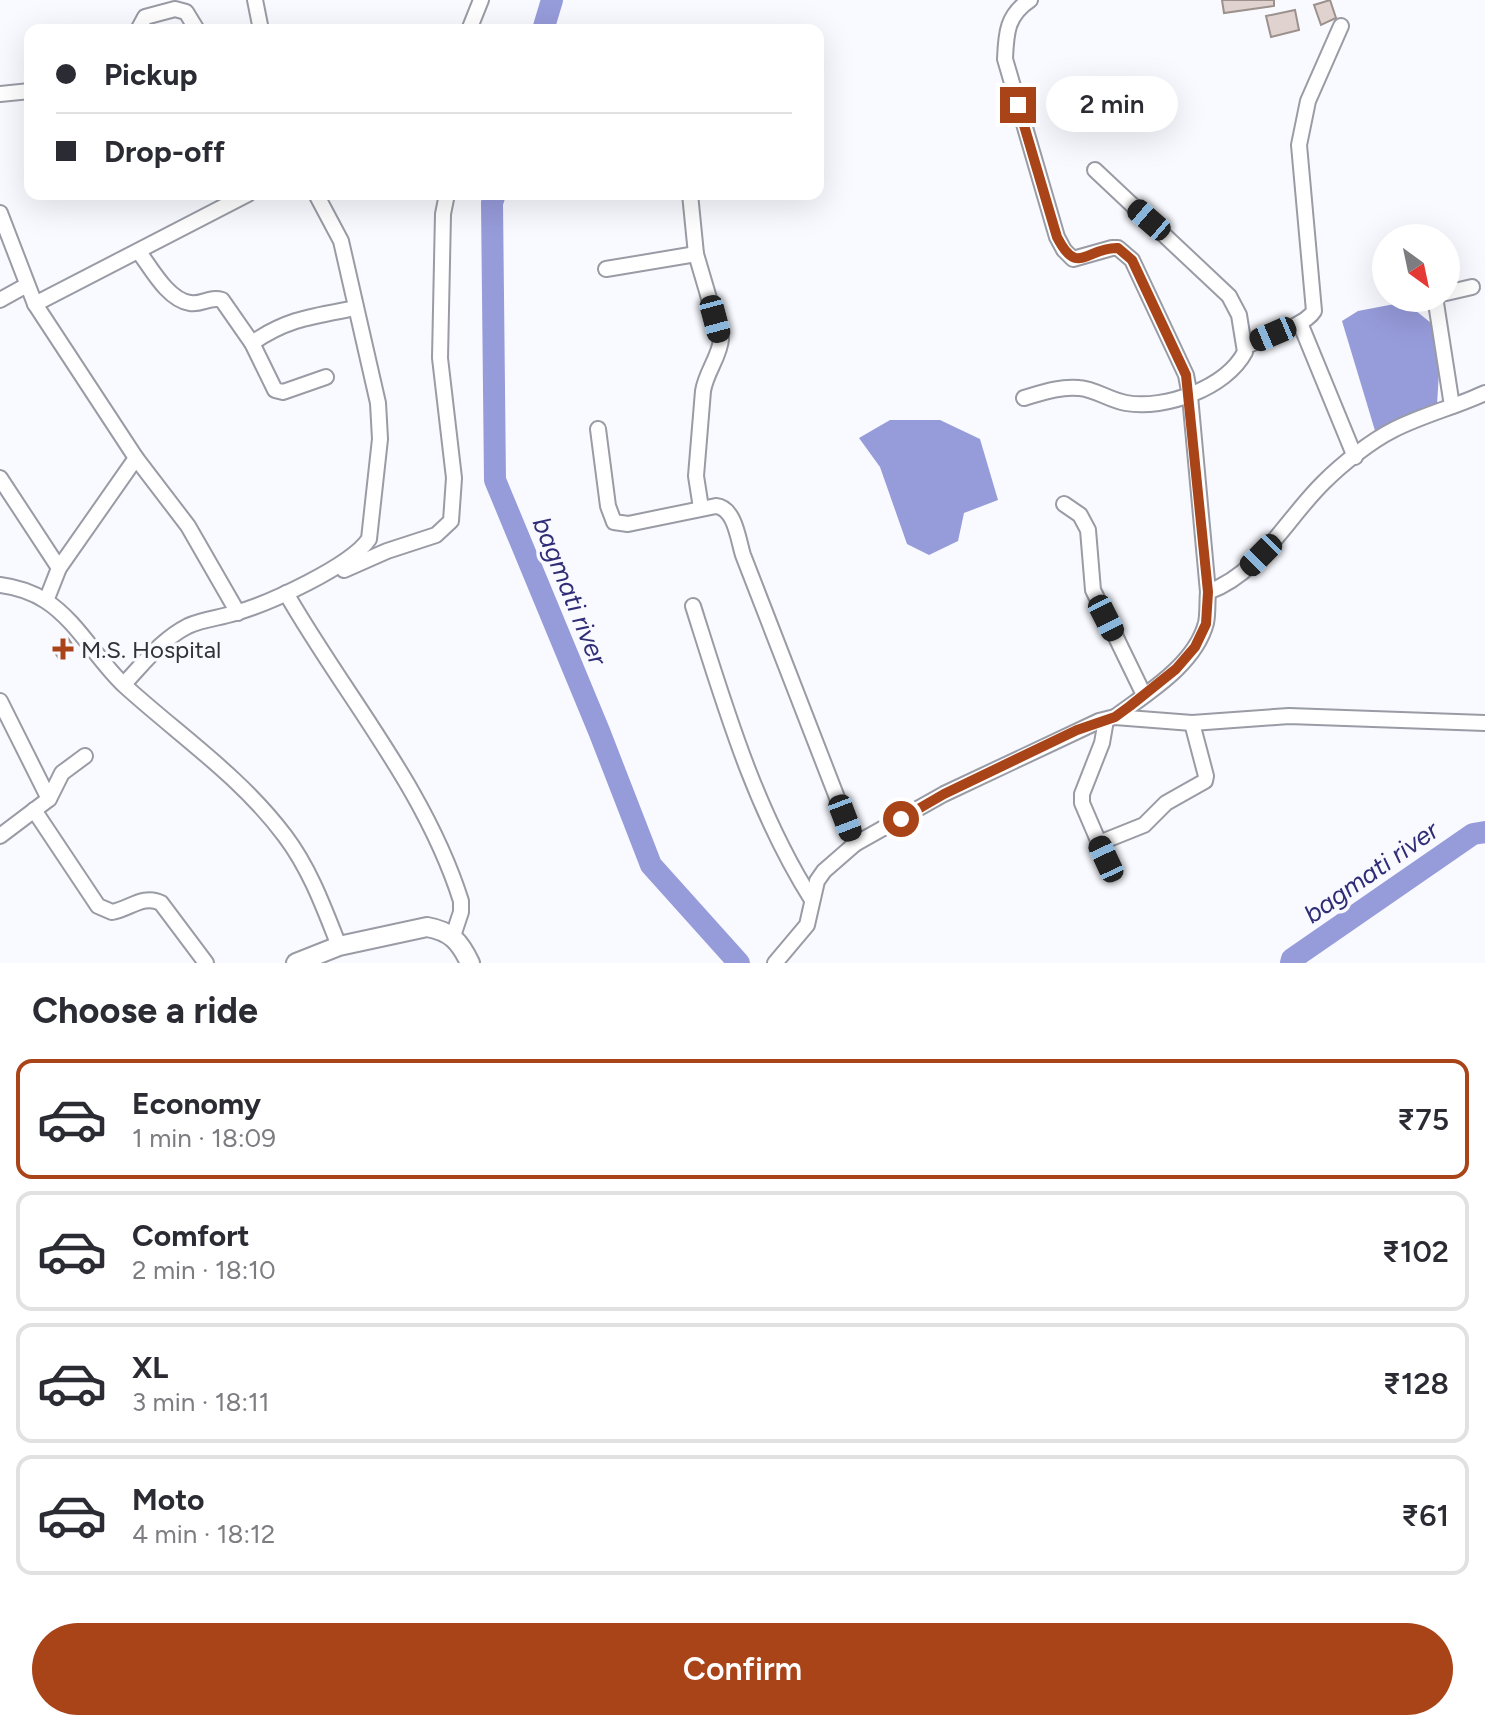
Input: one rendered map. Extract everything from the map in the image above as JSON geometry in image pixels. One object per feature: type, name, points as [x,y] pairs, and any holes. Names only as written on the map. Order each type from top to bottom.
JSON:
[{"type":"street","points":[[255,0],[260,24]]},
{"type":"street","points":[[471,24],[481,0]]},
{"type":"street","points":[[775,963],[807,925],[817,881],[855,844],[957,788],[1077,730],[1110,718],[1176,669],[1195,647],[1206,624],[1208,592],[1186,375],[1132,260],[1118,248],[1073,259],[1057,237],[1005,59],[1010,19],[1030,0]]},
{"type":"street","points":[[141,24],[145,17],[175,9],[186,12],[193,24]]},
{"type":"street","points":[[1246,346],[1311,317],[1314,307],[1299,145],[1308,101],[1341,26]]},
{"type":"street","points":[[0,94],[24,92]]},
{"type":"street","points":[[1024,398],[1070,387],[1088,389],[1119,402],[1140,405],[1190,396],[1241,361],[1246,346],[1239,315],[1229,296],[1095,170]]},
{"type":"street","points":[[35,304],[237,200]]},
{"type":"street","points":[[289,597],[364,547],[372,530],[380,439],[378,403],[341,241],[319,200]]},
{"type":"street","points":[[124,684],[154,652],[181,630],[201,621],[289,597],[365,560],[436,535],[451,521],[454,478],[440,358],[446,200]]},
{"type":"street","points":[[691,200],[696,254],[721,339],[703,391],[696,476],[701,508]]},
{"type":"street","points":[[0,213],[35,304],[136,458],[188,526],[238,613]]},
{"type":"street","points":[[139,252],[165,286],[182,300],[196,303],[213,298],[222,300],[252,343],[275,390],[283,392],[326,377]]},
{"type":"street","points":[[606,269],[696,254]]},
{"type":"street","points":[[0,300],[27,285]]},
{"type":"street","points":[[1460,290],[1472,287]]},
{"type":"street","points":[[252,343],[290,321],[356,308]]},
{"type":"street","points":[[1437,312],[1452,406]]},
{"type":"street","points":[[1300,323],[1355,457]]},
{"type":"street","points":[[1208,592],[1243,573],[1324,481],[1355,457],[1393,430],[1485,393]]},
{"type":"street","points":[[598,429],[608,506],[614,522],[628,524],[721,506],[730,514],[855,844]]},
{"type":"street","points":[[46,601],[59,568],[136,458]]},
{"type":"street","points":[[0,478],[59,568]]},
{"type":"street","points":[[1064,504],[1080,515],[1088,530],[1093,590],[1144,695]]},
{"type":"street","points":[[0,585],[27,591],[46,601],[124,684],[206,753],[274,821],[303,864],[339,946]]},
{"type":"street","points":[[289,597],[347,693],[400,769],[430,828],[461,901],[461,912],[453,936]]},
{"type":"street","points":[[693,606],[743,762],[812,900]]},
{"type":"street","points":[[0,701],[49,799]]},
{"type":"street","points":[[1110,718],[1192,723],[1289,716],[1485,723]]},
{"type":"street","points":[[1106,859],[1084,812],[1082,794],[1110,718]]},
{"type":"street","points":[[1099,843],[1144,825],[1163,805],[1205,781],[1192,723]]},
{"type":"street","points":[[0,836],[49,799],[62,773],[85,756]]},
{"type":"street","points":[[34,810],[98,906],[112,912],[144,900],[161,903],[206,963]]},
{"type":"street","points":[[296,963],[339,946],[427,927],[453,936],[470,963]]},
{"type":"water","points":[[1372,308],[1372,312],[1417,312],[1431,323],[1439,372],[1437,405],[1376,434],[1342,321],[1358,311]]},
{"type":"water","points":[[890,420],[940,420],[980,439],[998,500],[964,513],[958,541],[929,555],[907,544],[880,467],[859,438]]},
{"type":"building","points":[[1222,0],[1274,0],[1274,6],[1224,13]]},
{"type":"building","points":[[1330,0],[1336,18],[1321,25],[1314,5]]},
{"type":"building","points":[[1295,10],[1299,30],[1271,37],[1266,16]]},
{"type":"building","points":[[68,638],[75,649],[59,659],[52,648]]},
{"type":"waterway","name":"bagmati river","points":[[545,24],[552,0]]},
{"type":"waterway","name":"bagmati river","points":[[493,200],[495,480],[651,865],[739,963]]},
{"type":"waterway","name":"bagmati river","points":[[1291,963],[1292,959],[1473,834],[1485,832]]},
{"type":"place","name":"M.S. Hospital","points":[[63,649]]},
{"type":"route","points":[[901,819],[944,794],[1077,730],[1115,717],[1176,669],[1195,647],[1206,624],[1208,592],[1186,375],[1132,260],[1118,248],[1078,259],[1073,259],[1064,250],[1057,237],[1018,105]]}]
